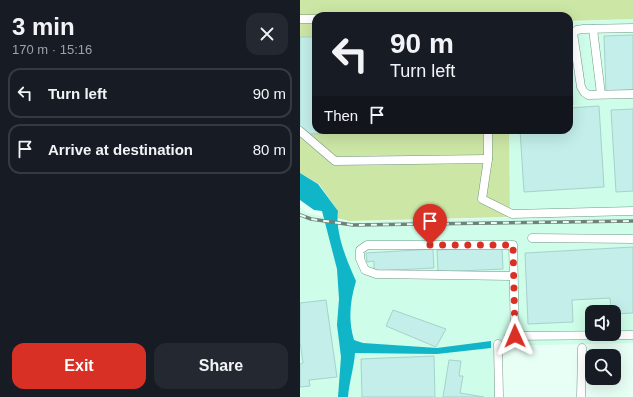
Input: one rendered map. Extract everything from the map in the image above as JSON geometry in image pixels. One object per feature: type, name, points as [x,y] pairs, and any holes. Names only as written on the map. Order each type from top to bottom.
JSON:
[{"type":"street","points":[[300,19],[312,19]]},
{"type":"street","points":[[633,28],[577,30],[573,33],[581,87],[584,92],[588,95],[633,94]]},
{"type":"street","points":[[593,29],[601,94]]},
{"type":"street","points":[[300,131],[335,161],[488,159]]},
{"type":"street","points":[[488,134],[488,159],[482,199],[512,214],[633,211]]},
{"type":"street","points":[[532,238],[633,239]]},
{"type":"street","points":[[514,276],[376,274],[365,270],[360,259],[360,250],[367,245],[513,245],[514,276],[512,336],[633,335]]},
{"type":"street","points":[[498,344],[499,397]]},
{"type":"street","points":[[581,397],[582,348]]},
{"type":"shaded area","points":[[633,19],[633,343],[499,346],[499,397],[300,397],[300,207],[307,213],[349,222],[510,218],[509,134],[573,134],[573,22]]},
{"type":"green space","points":[[300,0],[633,0],[633,19],[573,21],[573,12],[312,12],[312,134],[509,134],[510,217],[349,221],[337,218],[338,211],[319,184],[300,173]]},
{"type":"water","points":[[300,173],[318,184],[338,211],[338,228],[340,238],[356,281],[350,310],[354,340],[363,343],[437,348],[491,341],[491,348],[437,354],[355,353],[348,397],[338,397],[341,357],[337,325],[339,299],[337,269],[322,211],[314,210],[300,200]]},
{"type":"building","points":[[633,35],[633,90],[606,91],[604,36]]},
{"type":"building","points":[[300,37],[312,37],[312,134],[309,134],[300,126]]},
{"type":"building","points":[[599,106],[604,187],[524,192],[520,134],[573,134],[573,108]]},
{"type":"building","points":[[633,109],[633,191],[616,192],[611,110]]},
{"type":"building","points":[[502,247],[503,269],[438,272],[437,250]]},
{"type":"building","points":[[633,247],[633,313],[621,314],[621,305],[610,305],[610,298],[572,300],[573,322],[528,324],[525,253]]},
{"type":"building","points":[[433,249],[434,268],[374,271],[374,261],[367,262],[366,253]]},
{"type":"building","points":[[326,300],[337,377],[309,380],[310,386],[300,387],[300,364],[303,363],[300,342],[300,303]]},
{"type":"building","points":[[393,310],[446,329],[436,347],[386,326]]},
{"type":"building","points":[[434,356],[435,397],[362,397],[361,359]]},
{"type":"building","points":[[449,360],[461,361],[459,376],[463,376],[460,393],[484,397],[443,397]]},
{"type":"railway","points":[[300,215],[311,219],[353,225],[633,221]]},
{"type":"route","points":[[430,245],[513,245],[515,336]]}]
